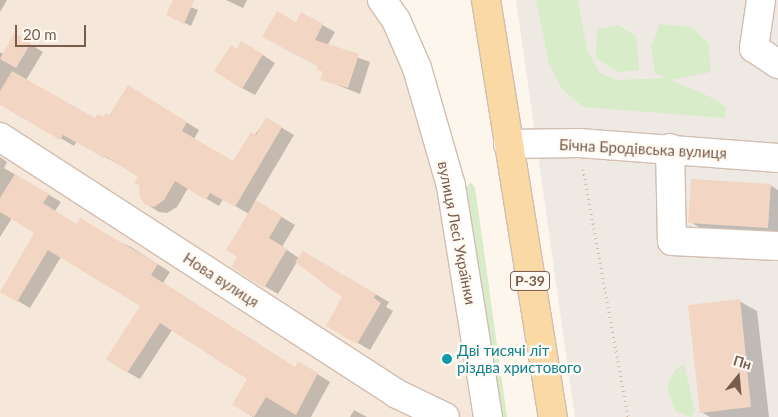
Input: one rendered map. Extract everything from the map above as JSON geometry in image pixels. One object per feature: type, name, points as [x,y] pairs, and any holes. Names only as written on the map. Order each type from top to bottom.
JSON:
[{"type":"main road","name":"Р-39","points":[[486,0],[553,417]]},
{"type":"street","name":"вулиця Лесі Українки","points":[[382,0],[396,20],[417,68],[451,186],[488,417]]},
{"type":"street","points":[[761,0],[754,48],[778,64]]},
{"type":"street","name":"Бічна Бродівська вулиця","points":[[507,135],[578,143],[670,148],[778,158]]},
{"type":"street","name":"Нова вулиця","points":[[0,137],[396,394],[445,417]]},
{"type":"street","points":[[670,148],[672,241],[778,246]]},
{"type":"path","points":[[578,143],[628,417]]},
{"type":"shaded area","points":[[0,0],[382,0],[417,68],[488,417],[0,417]]},
{"type":"shaded area","points":[[516,0],[778,0],[778,417],[575,417]]},
{"type":"green space","points":[[536,0],[578,0],[587,50],[600,73],[616,80],[666,78],[655,73],[651,48],[659,24],[691,27],[708,43],[711,72],[671,80],[715,99],[726,108],[725,118],[583,107],[562,89],[549,64]]},
{"type":"green space","points":[[618,25],[636,36],[639,70],[618,72],[596,58],[597,29]]},
{"type":"green space","points":[[470,182],[475,187],[507,417],[495,417],[463,193]]},
{"type":"green space","points":[[684,364],[695,411],[691,417],[675,411],[667,388],[674,371]]},
{"type":"building","points":[[173,0],[194,0],[184,24],[166,15]]},
{"type":"building","points":[[277,11],[296,22],[301,12],[323,24],[315,40],[359,54],[348,88],[320,80],[323,72],[316,69],[317,66],[262,37]]},
{"type":"building","points":[[14,33],[31,43],[16,68],[0,59]]},
{"type":"building","points":[[241,41],[263,54],[242,89],[214,71],[231,45],[237,49]]},
{"type":"building","points":[[12,71],[95,118],[98,114],[103,117],[106,113],[109,115],[128,85],[187,122],[182,131],[233,161],[251,132],[256,135],[266,117],[282,127],[235,207],[210,193],[206,200],[175,181],[164,200],[154,207],[145,205],[140,198],[139,185],[134,183],[138,177],[105,156],[104,158],[63,135],[60,140],[0,105],[0,91]]},
{"type":"building","points":[[15,174],[49,194],[43,203],[76,224],[80,218],[158,264],[151,275],[295,367],[298,361],[318,373],[296,415],[266,397],[254,417],[232,405],[247,379],[160,323],[127,373],[106,359],[140,306],[48,250],[17,302],[0,292],[34,233],[0,212],[0,198]]},
{"type":"building","points":[[691,179],[771,184],[768,228],[688,223]]},
{"type":"building","points":[[256,200],[282,216],[269,238],[287,249],[264,288],[231,267],[237,257],[226,250]]},
{"type":"building","points":[[303,251],[376,294],[374,298],[381,303],[357,344],[326,326],[342,297],[295,262]]},
{"type":"building","points":[[740,299],[751,407],[700,413],[688,305]]},
{"type":"place","name":"Дві тисячі літ різдва христового","points":[[447,359]]}]
